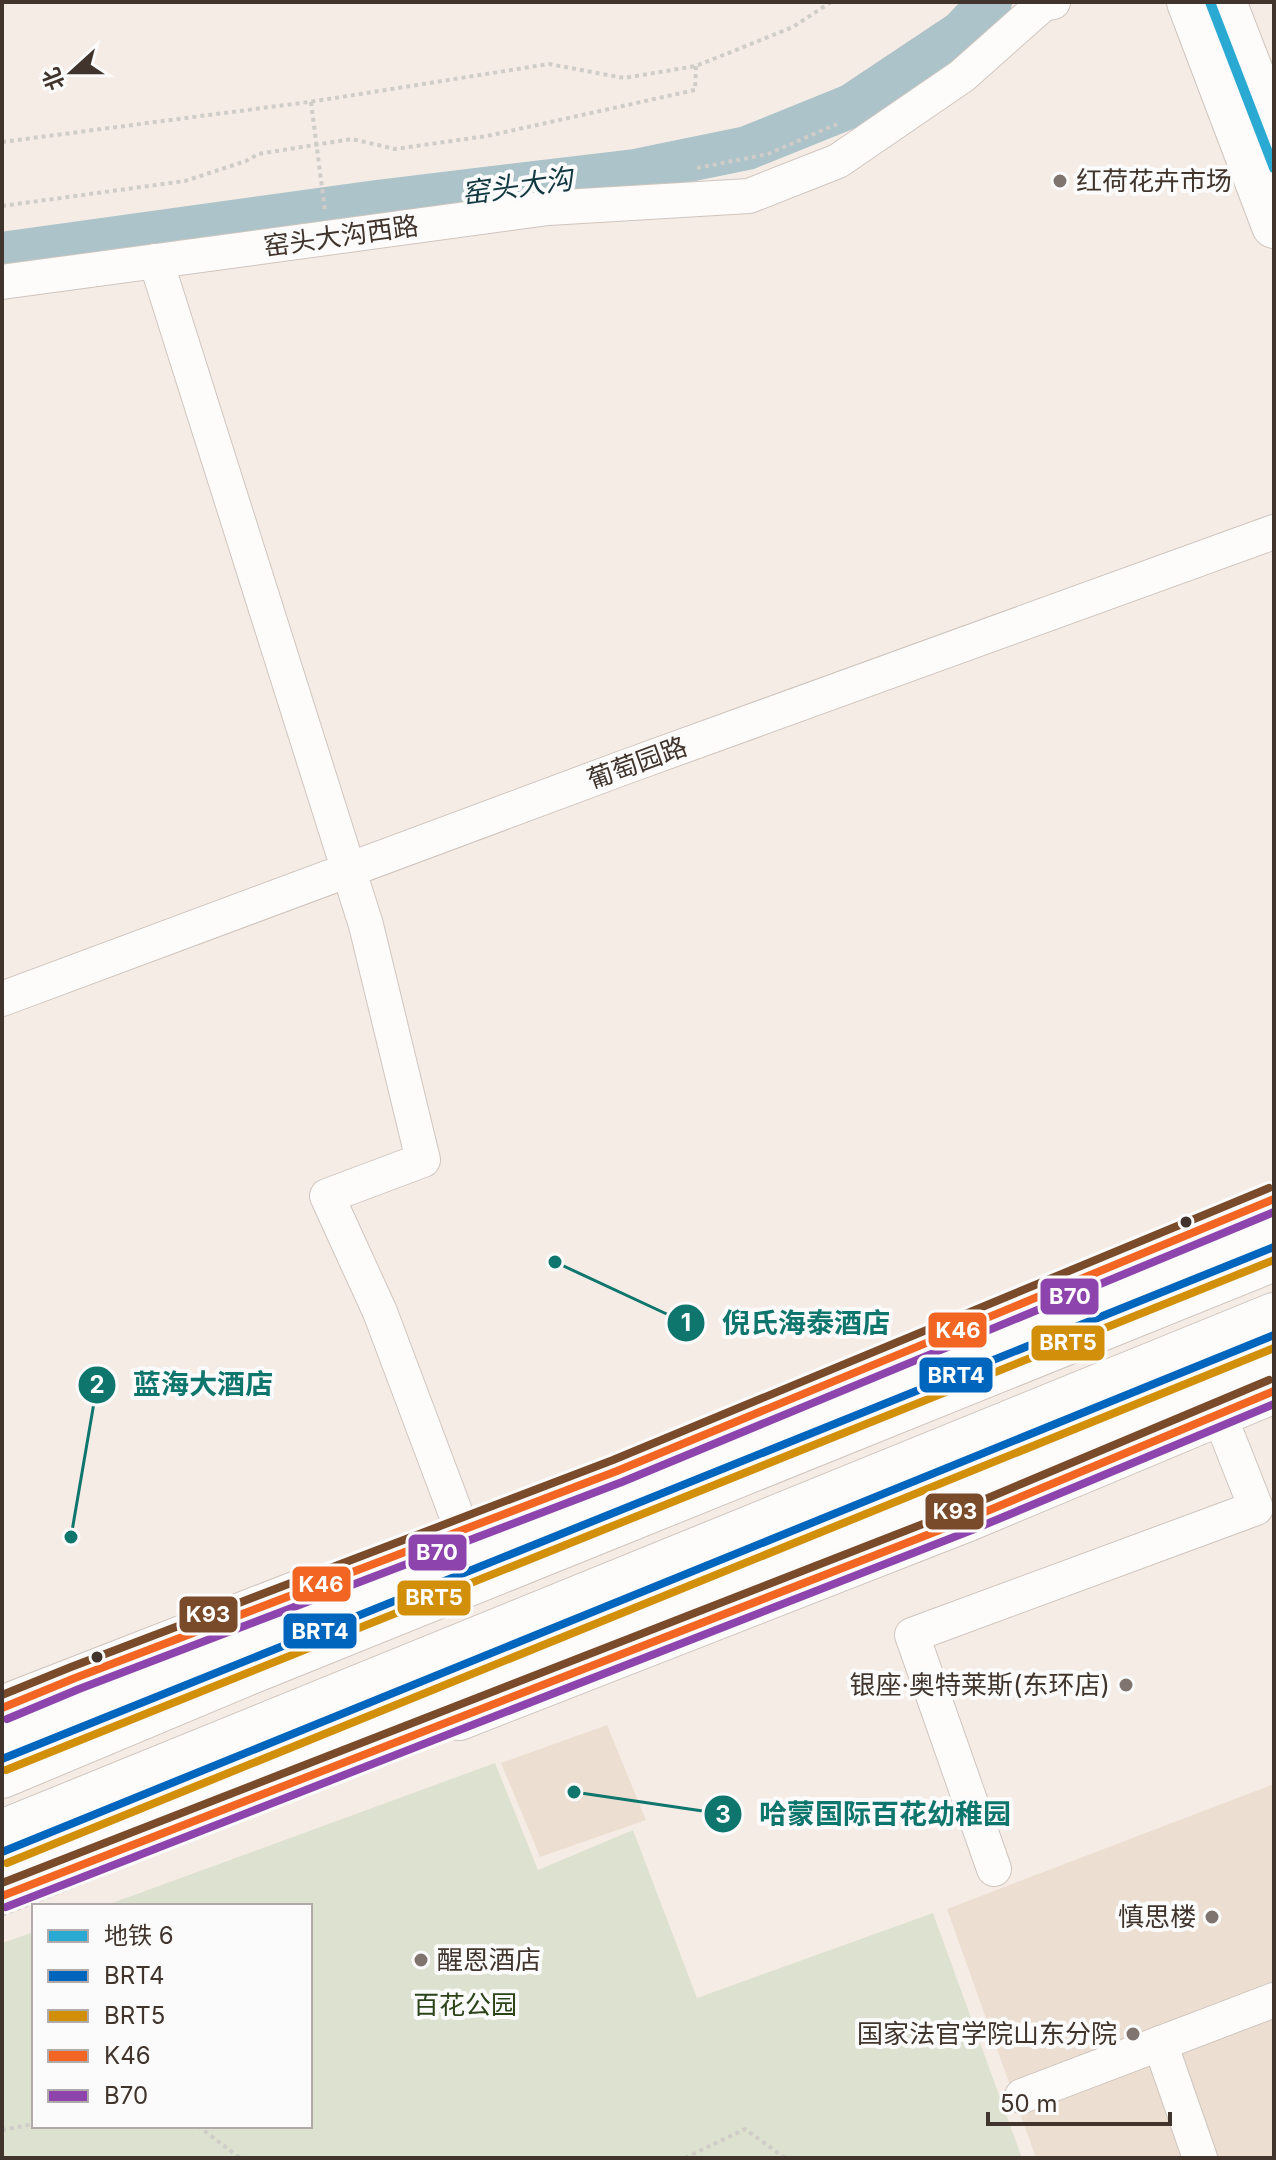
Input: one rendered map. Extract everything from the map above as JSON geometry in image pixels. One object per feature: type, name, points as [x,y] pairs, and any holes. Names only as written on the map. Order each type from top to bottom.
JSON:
[{"type":"main road","points":[[1189,2],[1274,226]]},
{"type":"main road","points":[[1224,2],[1274,131]]},
{"type":"main road","points":[[2,1708],[617,1471],[1274,1199]]},
{"type":"main road","points":[[2,1736],[1187,1253],[1274,1221]]},
{"type":"main road","points":[[2,1759],[1274,1247]]},
{"type":"main road","points":[[2,1776],[248,1673],[1274,1259]]},
{"type":"main road","points":[[1022,1303],[1115,1311]]},
{"type":"main road","points":[[2,1832],[1274,1315]]},
{"type":"main road","points":[[2,1852],[1274,1335]]},
{"type":"main road","points":[[2,1869],[1274,1356]]},
{"type":"main road","points":[[2,1896],[968,1519],[1274,1391]]},
{"type":"street","name":"窑头大沟西路","points":[[2,282],[548,208],[749,196],[838,161],[962,76],[1043,4],[1053,2]]},
{"type":"street","points":[[156,261],[366,925],[423,1160],[327,1196],[380,1312],[462,1530]]},
{"type":"street","name":"葡萄园路","points":[[2,999],[658,755],[1274,532]]},
{"type":"street","points":[[994,1869],[912,1635],[1256,1508],[1219,1414]]},
{"type":"street","points":[[1022,2096],[1274,2000]]},
{"type":"street","points":[[1160,2043],[1200,2158]]},
{"type":"path","points":[[2,142],[311,102],[549,64],[624,78],[696,66],[793,27],[831,2]]},
{"type":"path","points":[[2,206],[185,181],[246,161],[258,154],[352,139],[395,149],[487,136],[695,90],[696,66]]},
{"type":"path","points":[[311,102],[327,222]]},
{"type":"path","points":[[685,170],[768,154],[848,117]]},
{"type":"path","points":[[2,2130],[32,2124]]},
{"type":"path","points":[[201,2128],[240,2158]]},
{"type":"path","points":[[685,2158],[745,2129],[785,2158]]},
{"type":"shaded area","points":[[607,1725],[646,1820],[540,1857],[501,1763]]},
{"type":"shaded area","name":"国家法官学院山东分院","points":[[1274,1784],[1274,2158],[1036,2158],[947,1909]]},
{"type":"green space","name":"百花公园","points":[[495,1763],[538,1870],[633,1830],[697,1998],[933,1913],[1022,2158],[2,2158],[2,1943],[32,1933],[32,2128],[312,2128],[312,1904],[109,1904]]},
{"type":"waterway","name":"窑头大沟","points":[[2,254],[377,202],[635,171],[747,148],[851,106],[962,32],[990,2]]},
{"type":"metro line","name":"6","points":[[1210,2],[1274,168]]},
{"type":"transit line","name":"K93","points":[[2,1695],[613,1460],[1269,1188]]},
{"type":"transit line","name":"K46","points":[[2,1708],[617,1471],[1274,1199]]},
{"type":"transit line","name":"B70","points":[[7,1719],[622,1482],[1274,1212]]},
{"type":"transit line","name":"BRT4","points":[[2,1759],[1274,1247]]},
{"type":"transit line","name":"BRT5","points":[[6,1770],[1274,1260]]},
{"type":"transit line","name":"BRT4","points":[[2,1852],[1274,1335]]},
{"type":"transit line","name":"BRT5","points":[[7,1863],[1274,1348]]},
{"type":"transit line","name":"K93","points":[[2,1883],[964,1508],[1269,1380]]},
{"type":"transit line","name":"K46","points":[[2,1896],[968,1519],[1274,1391]]},
{"type":"transit line","name":"B70","points":[[6,1907],[972,1530],[1274,1404]]},
{"type":"place","name":"红荷花卉市场","points":[[1060,181]]},
{"type":"place","name":"倪氏海泰酒店","points":[[555,1262]]},
{"type":"place","name":"蓝海大酒店","points":[[71,1537]]},
{"type":"place","name":"银座·奥特莱斯(东环店)","points":[[1126,1685]]},
{"type":"place","name":"哈蒙国际百花幼稚园","points":[[574,1792]]},
{"type":"place","name":"慎思楼","points":[[1212,1917]]},
{"type":"place","name":"醒恩酒店","points":[[421,1960]]},
{"type":"place","name":"国家法官学院山东分院","points":[[1133,2034]]}]
